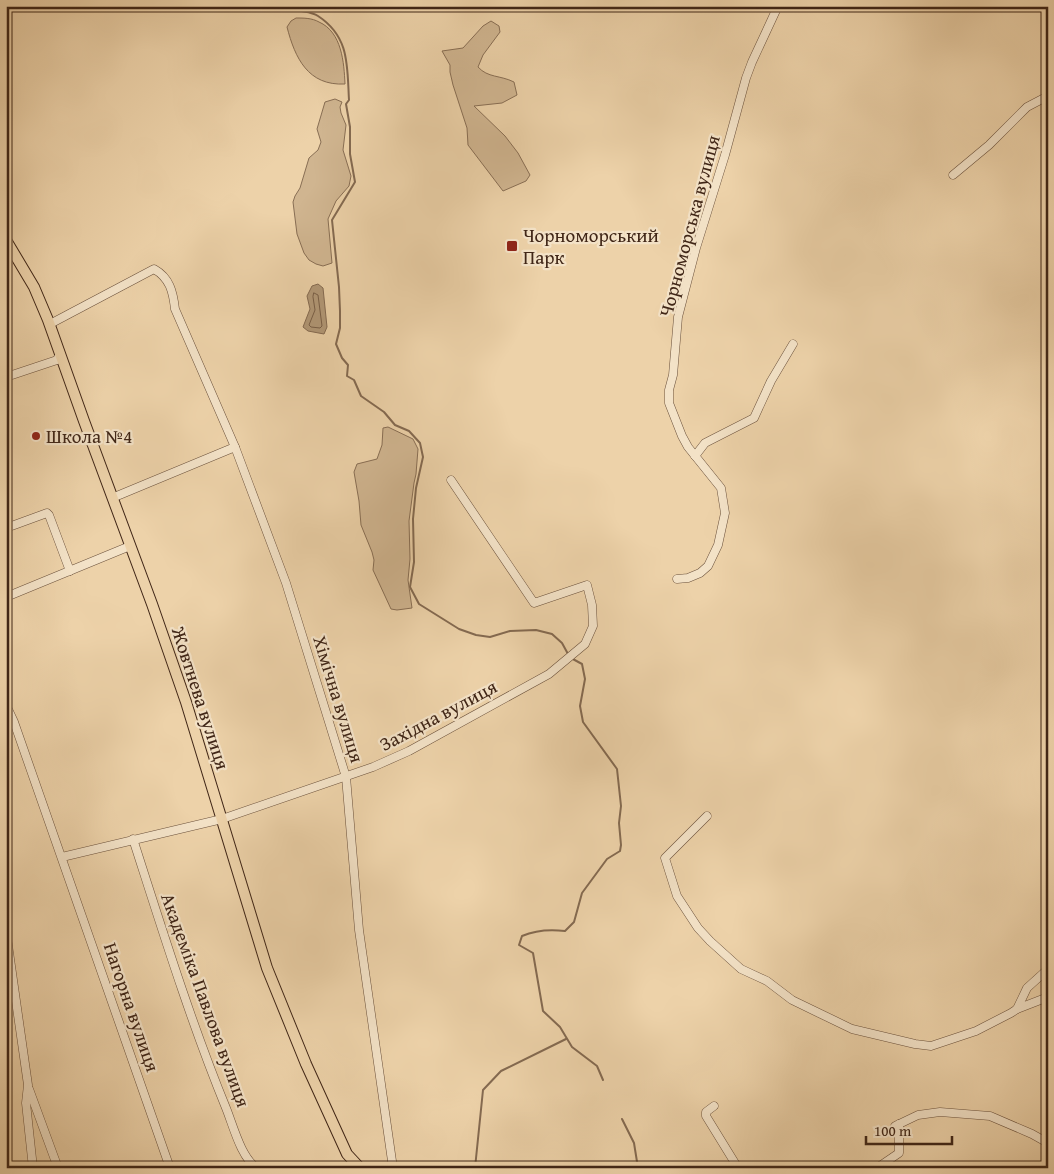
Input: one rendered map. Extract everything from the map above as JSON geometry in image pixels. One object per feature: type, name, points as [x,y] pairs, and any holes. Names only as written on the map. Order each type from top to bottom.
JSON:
[{"type":"main road","name":"Жовтнева вулиця","points":[[6,240],[34,287],[50,324],[130,546],[178,680],[267,968],[286,1016],[347,1154],[360,1168]]},
{"type":"street","name":"Чорноморська вулиця","points":[[678,579],[688,578],[700,573],[708,566],[718,545],[725,512],[721,488],[695,456],[682,436],[668,398],[675,356],[678,316],[746,78],[778,6]]},
{"type":"street","points":[[953,175],[989,145],[1027,107],[1048,96]]},
{"type":"street","name":"Хімічна вулиця","points":[[50,324],[154,269],[164,274],[173,295],[176,309],[235,447],[286,583],[346,777],[359,930],[393,1168]]},
{"type":"street","points":[[695,456],[705,444],[754,418],[771,381],[793,344]]},
{"type":"street","points":[[6,377],[57,360],[60,353]]},
{"type":"street","points":[[112,498],[235,447]]},
{"type":"street","name":"Західна вулиця","points":[[62,857],[222,819],[373,767],[409,751],[549,674],[585,644],[593,626],[592,605],[587,585],[534,603],[451,480]]},
{"type":"street","points":[[6,528],[46,513],[49,515],[70,571]]},
{"type":"street","points":[[6,597],[130,546]]},
{"type":"street","name":"Нагорна вулиця","points":[[6,705],[14,722],[62,857],[170,1168]]},
{"type":"street","points":[[707,816],[665,858],[677,896],[698,928],[710,941],[741,969],[767,981],[792,1000],[852,1029],[931,1046],[976,1031],[1017,1009],[1048,997]]},
{"type":"street","name":"Академіка Павлова вулиця","points":[[133,839],[168,950],[206,1059],[248,1161],[257,1168]]},
{"type":"street","points":[[6,931],[28,1085],[58,1168]]},
{"type":"street","points":[[1017,1009],[1027,988],[1048,969]]},
{"type":"street","points":[[28,1085],[26,1103],[34,1168]]},
{"type":"street","points":[[714,1106],[708,1109],[706,1116],[738,1168]]},
{"type":"street","points":[[876,1168],[899,1153],[897,1125],[918,1115],[940,1112],[990,1116],[1048,1143]]},
{"type":"shaded area","points":[[296,18],[308,18],[316,21],[333,33],[340,49],[345,84],[321,80],[305,68],[294,49],[287,27]]},
{"type":"shaded area","points":[[491,21],[499,26],[500,32],[483,55],[478,67],[490,75],[514,82],[517,95],[502,103],[474,106],[505,136],[518,153],[530,175],[526,181],[503,191],[468,145],[467,128],[453,85],[450,65],[442,51],[463,48],[483,26]]},
{"type":"shaded area","points":[[335,99],[342,102],[340,107],[341,113],[346,125],[343,150],[351,176],[349,186],[336,201],[328,219],[332,263],[323,266],[309,260],[304,253],[297,234],[293,202],[300,188],[309,158],[318,150],[321,142],[317,129],[325,102]]},
{"type":"shaded area","points":[[388,427],[413,439],[418,449],[409,521],[410,559],[408,580],[412,608],[397,610],[391,609],[373,570],[374,560],[372,552],[361,525],[354,472],[357,464],[377,459],[382,445],[383,428]]},
{"type":"water","points":[[318,284],[323,288],[327,327],[324,334],[308,331],[303,327],[310,309],[307,296],[312,286]]},
{"type":"waterway","points":[[289,6],[296,10],[314,14],[328,24],[336,33],[345,53],[349,100],[346,104],[350,127],[350,154],[355,182],[332,220],[340,311],[340,328],[336,344],[342,358],[348,365],[347,376],[354,380],[361,396],[384,412],[395,425],[409,431],[420,443],[423,457],[416,488],[413,519],[414,562],[410,587],[419,604],[459,629],[476,635],[490,637],[510,631],[536,630],[552,634],[562,643],[568,654]]},
{"type":"waterway","points":[[571,658],[582,664],[585,679],[580,706],[583,722],[617,769],[621,806],[619,823],[620,851],[607,859],[582,893],[574,922],[565,931],[548,930],[532,932],[522,936],[519,945],[533,953],[543,1011],[560,1027],[572,1047],[597,1066],[603,1080]]},
{"type":"waterway","points":[[475,1168],[483,1090],[501,1071],[566,1039]]},
{"type":"waterway","points":[[622,1119],[634,1143],[638,1168]]},
{"type":"place","name":"Чорноморський Парк","points":[[512,246]]},
{"type":"place","name":"Школа №4","points":[[36,436]]}]
